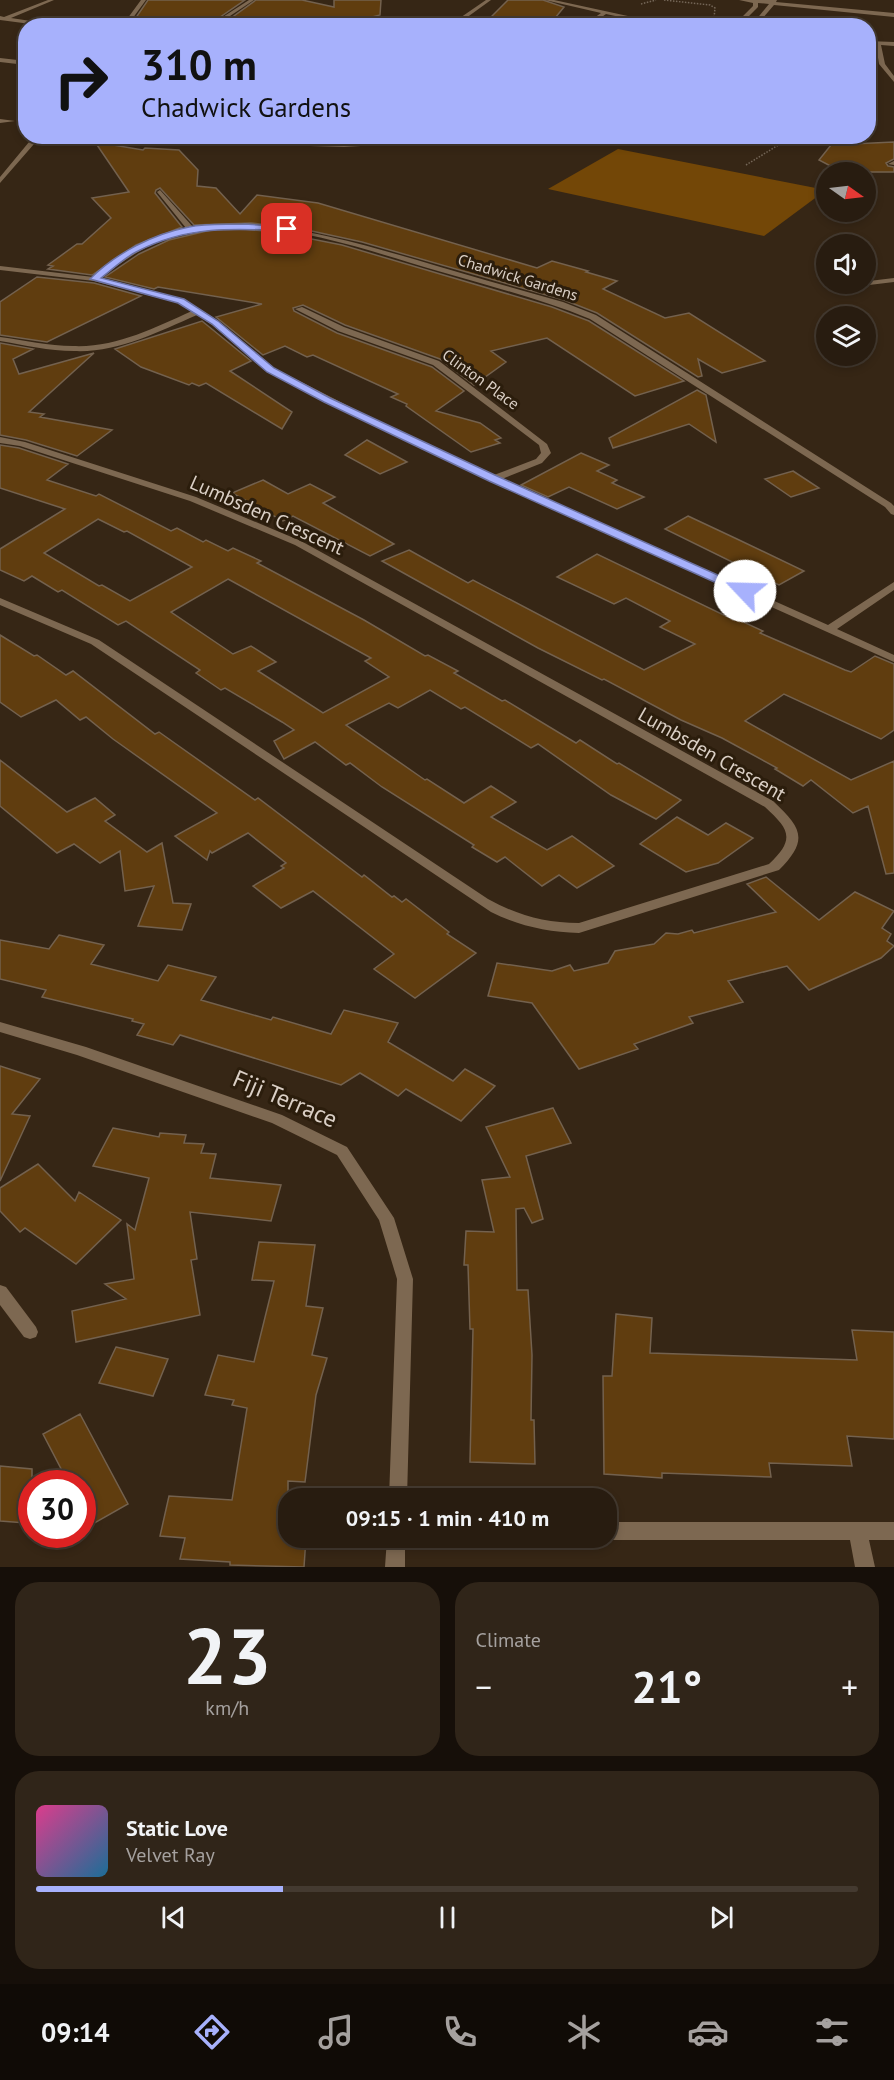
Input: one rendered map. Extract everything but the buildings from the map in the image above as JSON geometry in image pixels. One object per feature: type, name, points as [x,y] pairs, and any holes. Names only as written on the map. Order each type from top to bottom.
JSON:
[{"type":"street","points":[[1,19],[52,0]]},
{"type":"street","points":[[130,18],[144,0]]},
{"type":"street","points":[[224,18],[252,0]]},
{"type":"street","points":[[461,18],[489,0]]},
{"type":"street","points":[[547,0],[634,18]]},
{"type":"street","points":[[741,0],[894,15]]},
{"type":"street","points":[[744,18],[756,6],[754,1]]},
{"type":"street","points":[[761,18],[774,2]]},
{"type":"street","points":[[597,18],[606,12]]},
{"type":"street","points":[[1,19],[18,21]]},
{"type":"street","points":[[894,44],[878,44],[882,64],[894,80]]},
{"type":"street","points":[[0,60],[18,62]]},
{"type":"street","points":[[0,120],[12,122]]},
{"type":"street","points":[[0,181],[32,144]]},
{"type":"street","points":[[293,144],[372,144]]},
{"type":"street","points":[[160,192],[192,229]]},
{"type":"street","name":"Chadwick Gardens","points":[[94,279],[134,249],[192,229],[255,227],[285,229],[331,237],[560,304],[592,317],[888,505],[894,512]]},
{"type":"street","points":[[0,268],[94,279],[181,301],[200,311],[271,370],[337,405],[493,479],[894,659]]},
{"type":"street","points":[[876,282],[894,280]]},
{"type":"street","name":"Clinton Place","points":[[298,309],[341,329],[436,363],[543,444],[546,453],[539,461],[493,479]]},
{"type":"street","points":[[0,339],[74,349],[101,347],[127,341],[200,311]]},
{"type":"street","name":"Lumbsden Crescent","points":[[0,440],[22,444],[193,499],[298,543],[769,804],[788,821],[795,837],[790,853],[774,867],[579,928],[548,928],[511,918],[473,896],[95,642],[0,601]]},
{"type":"street","points":[[830,629],[894,585]]},
{"type":"street","name":"Fiji Terrace","points":[[0,1027],[81,1051],[277,1119],[342,1151],[386,1218],[405,1279],[398,1488]]},
{"type":"street","points":[[0,1292],[30,1332]]},
{"type":"street","points":[[617,1531],[894,1531]]},
{"type":"street","points":[[858,1531],[865,1567]]},
{"type":"street","points":[[394,1567],[395,1548]]},
{"type":"path","points":[[664,0],[710,5],[715,8],[714,18]]},
{"type":"path","points":[[746,165],[780,144]]},
{"type":"shaded area","points":[[618,149],[816,188],[816,197],[764,236],[548,189]]},
{"type":"route","points":[[287,229],[245,226],[192,229],[172,234],[134,249],[94,279],[181,301],[215,322],[246,351],[271,370],[327,400],[493,479],[745,591]]}]
